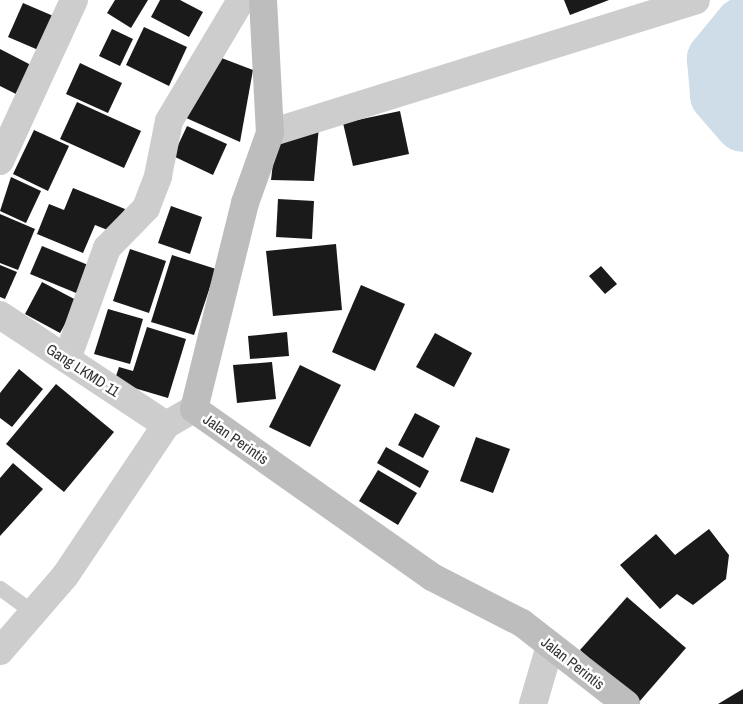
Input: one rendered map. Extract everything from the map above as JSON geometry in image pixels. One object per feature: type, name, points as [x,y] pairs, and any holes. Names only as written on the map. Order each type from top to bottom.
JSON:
[{"type":"street","points":[[0,161],[74,0]]},
{"type":"street","points":[[67,359],[107,248],[146,208],[158,176],[169,121],[241,0]]},
{"type":"street","name":"Jalan Perintis","points":[[263,0],[270,133],[245,202],[194,409],[432,578],[522,624],[626,704]]},
{"type":"street","points":[[270,133],[696,0]]},
{"type":"street","name":"Gang LKMD 11","points":[[0,315],[166,425]]},
{"type":"street","points":[[0,651],[65,576],[166,425],[194,409]]},
{"type":"street","points":[[532,704],[550,646]]},
{"type":"lane","points":[[0,588],[34,613]]},
{"type":"building","points":[[115,0],[148,0],[131,28],[107,13]]},
{"type":"building","points":[[160,0],[180,0],[203,12],[189,37],[151,17]]},
{"type":"building","points":[[564,0],[609,0],[570,15]]},
{"type":"building","points":[[23,3],[58,18],[43,52],[8,37]]},
{"type":"building","points":[[144,27],[187,47],[169,86],[126,65]]},
{"type":"building","points":[[112,29],[133,39],[120,66],[99,56]]},
{"type":"building","points":[[0,49],[31,65],[16,94],[0,86]]},
{"type":"building","points":[[211,54],[253,70],[240,142],[184,117]]},
{"type":"building","points":[[80,63],[122,83],[108,113],[66,94]]},
{"type":"building","points":[[77,102],[141,131],[124,168],[60,139]]},
{"type":"building","points":[[400,111],[409,154],[353,166],[343,123]]},
{"type":"building","points":[[187,126],[227,144],[213,175],[173,156]]},
{"type":"building","points":[[319,126],[314,181],[271,180],[276,138]]},
{"type":"building","points":[[34,130],[69,146],[48,191],[13,174]]},
{"type":"building","points":[[11,177],[41,191],[26,223],[0,211]]},
{"type":"building","points":[[73,188],[125,209],[115,233],[95,225],[83,253],[37,234],[49,204],[64,210]]},
{"type":"building","points":[[278,199],[314,201],[312,239],[276,237]]},
{"type":"building","points":[[171,206],[202,217],[190,254],[158,243]]},
{"type":"building","points":[[0,214],[35,229],[18,270],[0,263]]},
{"type":"building","points":[[336,244],[342,310],[273,316],[266,251]]},
{"type":"building","points":[[42,246],[93,267],[81,295],[30,274]]},
{"type":"building","points":[[130,249],[166,261],[149,313],[113,301]]},
{"type":"building","points":[[172,255],[216,269],[194,335],[151,322]]},
{"type":"building","points":[[0,265],[17,272],[5,299],[0,297]]},
{"type":"building","points":[[601,266],[617,284],[605,294],[589,276]]},
{"type":"building","points":[[42,282],[78,301],[60,333],[25,314]]},
{"type":"building","points":[[361,285],[405,304],[375,371],[332,352]]},
{"type":"building","points":[[108,309],[143,319],[130,364],[94,354]]},
{"type":"building","points":[[147,327],[186,339],[168,398],[114,382],[119,367],[133,371]]},
{"type":"building","points":[[287,332],[289,356],[250,359],[248,336]]},
{"type":"building","points":[[435,333],[472,353],[454,387],[416,367]]},
{"type":"building","points":[[272,362],[276,399],[237,403],[233,365]]},
{"type":"building","points":[[300,365],[341,385],[310,447],[269,427]]},
{"type":"building","points":[[19,369],[43,389],[12,427],[0,418],[0,393]]},
{"type":"building","points":[[56,384],[114,432],[64,492],[6,444]]},
{"type":"building","points":[[415,413],[440,426],[423,458],[398,445]]},
{"type":"building","points":[[476,437],[510,449],[493,493],[460,481]]},
{"type":"building","points":[[386,447],[429,471],[420,488],[377,463]]},
{"type":"building","points":[[13,463],[43,489],[0,536],[0,478]]},
{"type":"building","points":[[378,470],[417,493],[398,525],[359,501]]},
{"type":"building","points":[[709,529],[729,555],[726,579],[693,605],[677,594],[660,609],[620,565],[656,534],[675,555]]},
{"type":"building","points":[[627,597],[686,648],[639,702],[580,650]]},
{"type":"building","points":[[743,689],[743,704],[718,704]]},
{"type":"waterway","points":[[743,26],[716,59],[719,95],[743,123]]}]
